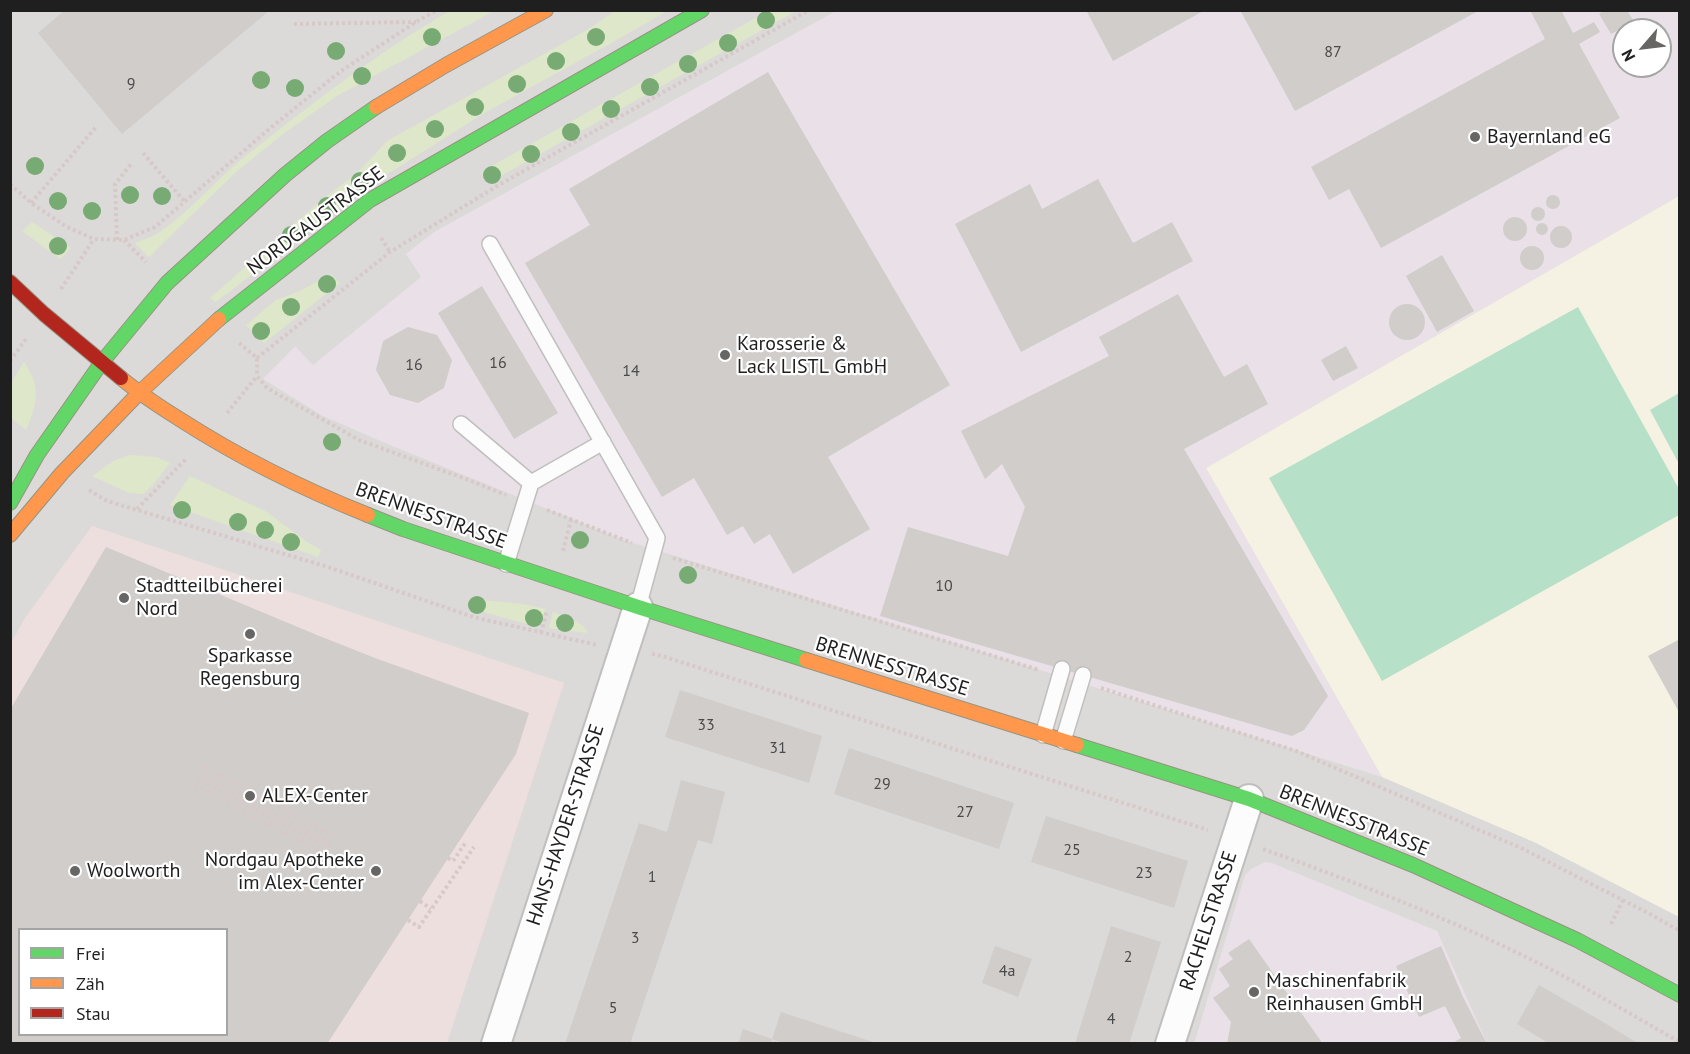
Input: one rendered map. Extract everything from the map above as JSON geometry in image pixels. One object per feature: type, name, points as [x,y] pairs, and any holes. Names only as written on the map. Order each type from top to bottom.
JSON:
[{"type":"street","points":[[10,502],[37,455],[102,362],[167,283],[298,164],[349,125],[398,92],[546,10]]},
{"type":"street","name":"NORDGAUSTRASSE","points":[[10,535],[62,473],[139,393],[214,324],[370,200],[702,10]]},
{"type":"street","name":"BRENNESSTRASSE","points":[[10,282],[44,314],[139,393],[207,437],[322,497],[403,530],[506,564],[1249,800],[1424,870],[1577,940],[1680,995]]},
{"type":"street","name":"HANS-HAYDER-STRASSE","points":[[496,1044],[638,607]]},
{"type":"street","name":"RACHELSTRASSE","points":[[1170,1044],[1204,933],[1249,800]]},
{"type":"lane","points":[[490,244],[657,538],[638,607]]},
{"type":"lane","points":[[461,424],[531,483]]},
{"type":"lane","points":[[506,564],[531,483],[603,442]]},
{"type":"lane","points":[[1043,735],[1061,673]]},
{"type":"lane","points":[[1063,741],[1082,678]]},
{"type":"path","points":[[10,184],[31,203],[67,227],[93,239],[124,240],[155,226],[342,71],[437,10]]},
{"type":"path","points":[[809,10],[497,186],[390,252],[257,358],[256,376],[267,388],[359,440],[653,552],[1061,673]]},
{"type":"path","points":[[294,24],[416,22]]},
{"type":"path","points":[[31,203],[96,127]]},
{"type":"path","points":[[144,153],[184,201]]},
{"type":"path","points":[[117,240],[115,184],[131,164]]},
{"type":"path","points":[[381,238],[390,252]]},
{"type":"path","points":[[44,314],[93,239]]},
{"type":"path","points":[[124,240],[167,283]]},
{"type":"path","points":[[214,324],[257,358]]},
{"type":"path","points":[[62,473],[107,501],[328,567],[427,599],[472,617],[623,651],[662,656],[1236,839],[1350,880],[1444,919],[1540,964],[1680,1042]]},
{"type":"path","points":[[1082,678],[1296,751],[1521,848],[1680,931]]},
{"type":"path","points":[[204,767],[335,837]]},
{"type":"path","points":[[201,773],[332,843]]},
{"type":"path","points":[[198,779],[329,848]]},
{"type":"path","points":[[195,785],[326,855]]},
{"type":"path","points":[[448,858],[453,861],[466,842]]},
{"type":"path","points":[[408,920],[418,927],[474,847]]},
{"type":"path","points":[[420,901],[431,909]]},
{"type":"shaded area","points":[[334,10],[314,30],[327,47],[130,216],[11,101],[10,11],[65,11],[38,34],[122,134],[270,11]]},
{"type":"shaded area","points":[[11,11],[1679,11],[1679,1043],[11,1043]]},
{"type":"shaded area","points":[[836,11],[1679,11],[1679,196],[1206,468],[1382,777],[621,539],[390,445],[323,416],[263,379],[319,322],[434,232]]},
{"type":"shaded area","points":[[1679,196],[1679,917],[1534,842],[1382,777],[1206,468]]},
{"type":"shaded area","points":[[406,254],[421,277],[313,365],[295,346],[319,322]]},
{"type":"shaded area","name":"ALEX-Center","points":[[92,526],[564,683],[447,1043],[11,1044],[11,643],[25,618]]},
{"type":"shaded area","points":[[892,650],[989,684],[993,695],[882,659]]},
{"type":"shaded area","points":[[621,817],[639,823],[565,1043],[542,1043]]},
{"type":"shaded area","points":[[1265,862],[1437,931],[1487,1043],[1194,1044],[1245,875]]},
{"type":"green space","points":[[452,10],[494,11],[337,96],[283,134],[235,173],[149,257],[135,243],[157,234],[171,224],[242,159],[344,80],[424,26]]},
{"type":"green space","points":[[615,11],[667,11],[486,112],[367,187],[216,302],[210,298],[318,203],[358,172],[387,141],[587,30]]},
{"type":"green space","points":[[768,11],[796,11],[488,183],[481,172]]},
{"type":"green space","points":[[32,222],[71,248],[60,259],[22,231]]},
{"type":"green space","points":[[331,274],[340,283],[264,343],[246,325],[276,300],[300,291]]},
{"type":"green space","points":[[1578,307],[1679,489],[1679,515],[1382,681],[1269,478]]},
{"type":"green space","points":[[24,362],[33,379],[36,395],[26,430],[10,417],[11,383]]},
{"type":"green space","points":[[1679,393],[1679,464],[1650,410]]},
{"type":"green space","points":[[131,455],[156,457],[170,463],[143,494],[129,493],[92,476],[115,460]]},
{"type":"green space","points":[[190,476],[267,512],[321,550],[318,557],[170,505]]},
{"type":"green space","points":[[471,599],[546,609],[540,621],[531,625],[468,606]]},
{"type":"green space","points":[[553,612],[577,622],[588,633],[549,628]]},
{"type":"building","points":[[65,10],[270,10],[122,134],[38,33]]},
{"type":"building","points":[[1086,10],[1205,10],[1113,61]]},
{"type":"building","points":[[1240,10],[1480,10],[1295,111]]},
{"type":"building","name":"Bayernland eG","points":[[1530,10],[1561,10],[1573,33],[1594,22],[1600,32],[1579,44],[1620,118],[1381,248],[1349,189],[1329,200],[1311,167],[1545,39]]},
{"type":"building","points":[[1605,10],[1627,10],[1632,18],[1612,18],[1611,34],[1599,14]]},
{"type":"building","points":[[768,72],[950,385],[828,457],[870,529],[793,574],[770,534],[754,544],[743,526],[727,535],[694,478],[662,497],[525,263],[590,225],[569,189]]},
{"type":"building","points":[[1098,179],[1133,243],[1172,222],[1193,261],[1021,352],[955,224],[1030,184],[1042,209]]},
{"type":"building","points":[[1553,195],[1558,197],[1560,202],[1558,207],[1553,209],[1548,207],[1546,202],[1548,197]]},
{"type":"building","points":[[1538,207],[1543,209],[1545,214],[1543,219],[1538,221],[1533,219],[1531,214],[1533,209]]},
{"type":"building","points":[[1515,217],[1523,221],[1527,229],[1523,237],[1515,241],[1507,237],[1503,229],[1507,221]]},
{"type":"building","points":[[1544,223],[1548,229],[1544,235],[1540,235],[1536,227]]},
{"type":"building","points":[[1557,226],[1565,226],[1572,233],[1572,241],[1565,248],[1557,248],[1550,241],[1550,233]]},
{"type":"building","points":[[1532,246],[1540,250],[1544,258],[1540,266],[1532,270],[1524,266],[1520,258],[1524,250]]},
{"type":"building","points":[[1442,255],[1474,311],[1437,332],[1406,276]]},
{"type":"building","points":[[482,286],[558,413],[514,439],[438,313]]},
{"type":"building","points":[[1178,294],[1224,377],[1247,364],[1268,404],[1184,449],[1328,696],[1304,730],[1292,736],[880,616],[908,527],[1008,556],[1025,507],[1002,464],[985,479],[961,431],[1109,356],[1099,337]]},
{"type":"building","points":[[1407,304],[1420,309],[1425,322],[1420,335],[1407,340],[1394,335],[1389,322],[1394,309]]},
{"type":"building","points":[[408,327],[437,335],[452,360],[444,388],[418,403],[390,395],[376,370],[383,341]]},
{"type":"building","points":[[1346,346],[1358,368],[1333,381],[1321,360]]},
{"type":"building","name":"ALEX-Center","points":[[106,547],[375,658],[529,713],[516,754],[327,1044],[10,1044],[10,710]]},
{"type":"building","points":[[1680,639],[1680,714],[1648,656]]},
{"type":"building","points":[[680,690],[822,736],[809,783],[665,737]]},
{"type":"building","points":[[849,748],[1014,803],[999,849],[834,794]]},
{"type":"building","points":[[681,780],[725,792],[712,844],[698,840],[630,1044],[565,1044],[639,823],[667,832]]},
{"type":"building","points":[[1046,816],[1188,861],[1174,908],[1031,862]]},
{"type":"building","points":[[1111,926],[1161,942],[1129,1044],[1075,1044]]},
{"type":"building","name":"Maschinenfabrik Reinhausen GmbH","points":[[1249,939],[1323,1044],[1227,1044],[1231,1022],[1213,998],[1230,986],[1219,969],[1233,959],[1228,953]]},
{"type":"building","points":[[995,946],[1032,959],[1018,997],[982,983]]},
{"type":"building","points":[[1441,946],[1487,1044],[1451,1044],[1461,1038],[1445,1006],[1419,1017],[1396,966]]},
{"type":"building","points":[[1539,985],[1639,1044],[1550,1044],[1517,1024]]},
{"type":"building","points":[[781,1012],[876,1043],[786,1044],[772,1039]]},
{"type":"building","points":[[743,1029],[772,1039],[771,1044],[738,1044]]},
{"type":"traffic: fast","points":[[219,319],[370,200],[702,10]]},
{"type":"traffic: fast","points":[[10,503],[37,455],[102,362],[167,283],[285,175],[327,141],[376,107]]},
{"type":"traffic: fast","points":[[368,515],[403,529],[638,607],[806,660]]},
{"type":"traffic: fast","points":[[1077,745],[1249,799],[1413,865],[1577,940],[1680,995]]},
{"type":"traffic: slow","points":[[376,107],[546,10]]},
{"type":"traffic: slow","points":[[10,535],[62,473],[139,393],[219,319]]},
{"type":"traffic: slow","points":[[121,378],[203,434],[249,460],[296,484],[368,515]]},
{"type":"traffic: slow","points":[[806,660],[1077,745]]},
{"type":"traffic: jam","points":[[10,282],[44,314],[121,378]]},
{"type":"place","name":"Bayernland eG","points":[[1475,137]]},
{"type":"place","name":"Karosserie & Lack LISTL GmbH","points":[[725,355]]},
{"type":"place","name":"Stadtteilbücherei Nord","points":[[124,598]]},
{"type":"place","name":"Sparkasse Regensburg","points":[[250,634]]},
{"type":"place","name":"ALEX-Center","points":[[250,796]]},
{"type":"place","name":"Woolworth","points":[[75,871]]},
{"type":"place","name":"Nordgau Apotheke im Alex-Center","points":[[376,871]]},
{"type":"place","name":"Maschinenfabrik Reinhausen GmbH","points":[[1254,992]]}]
